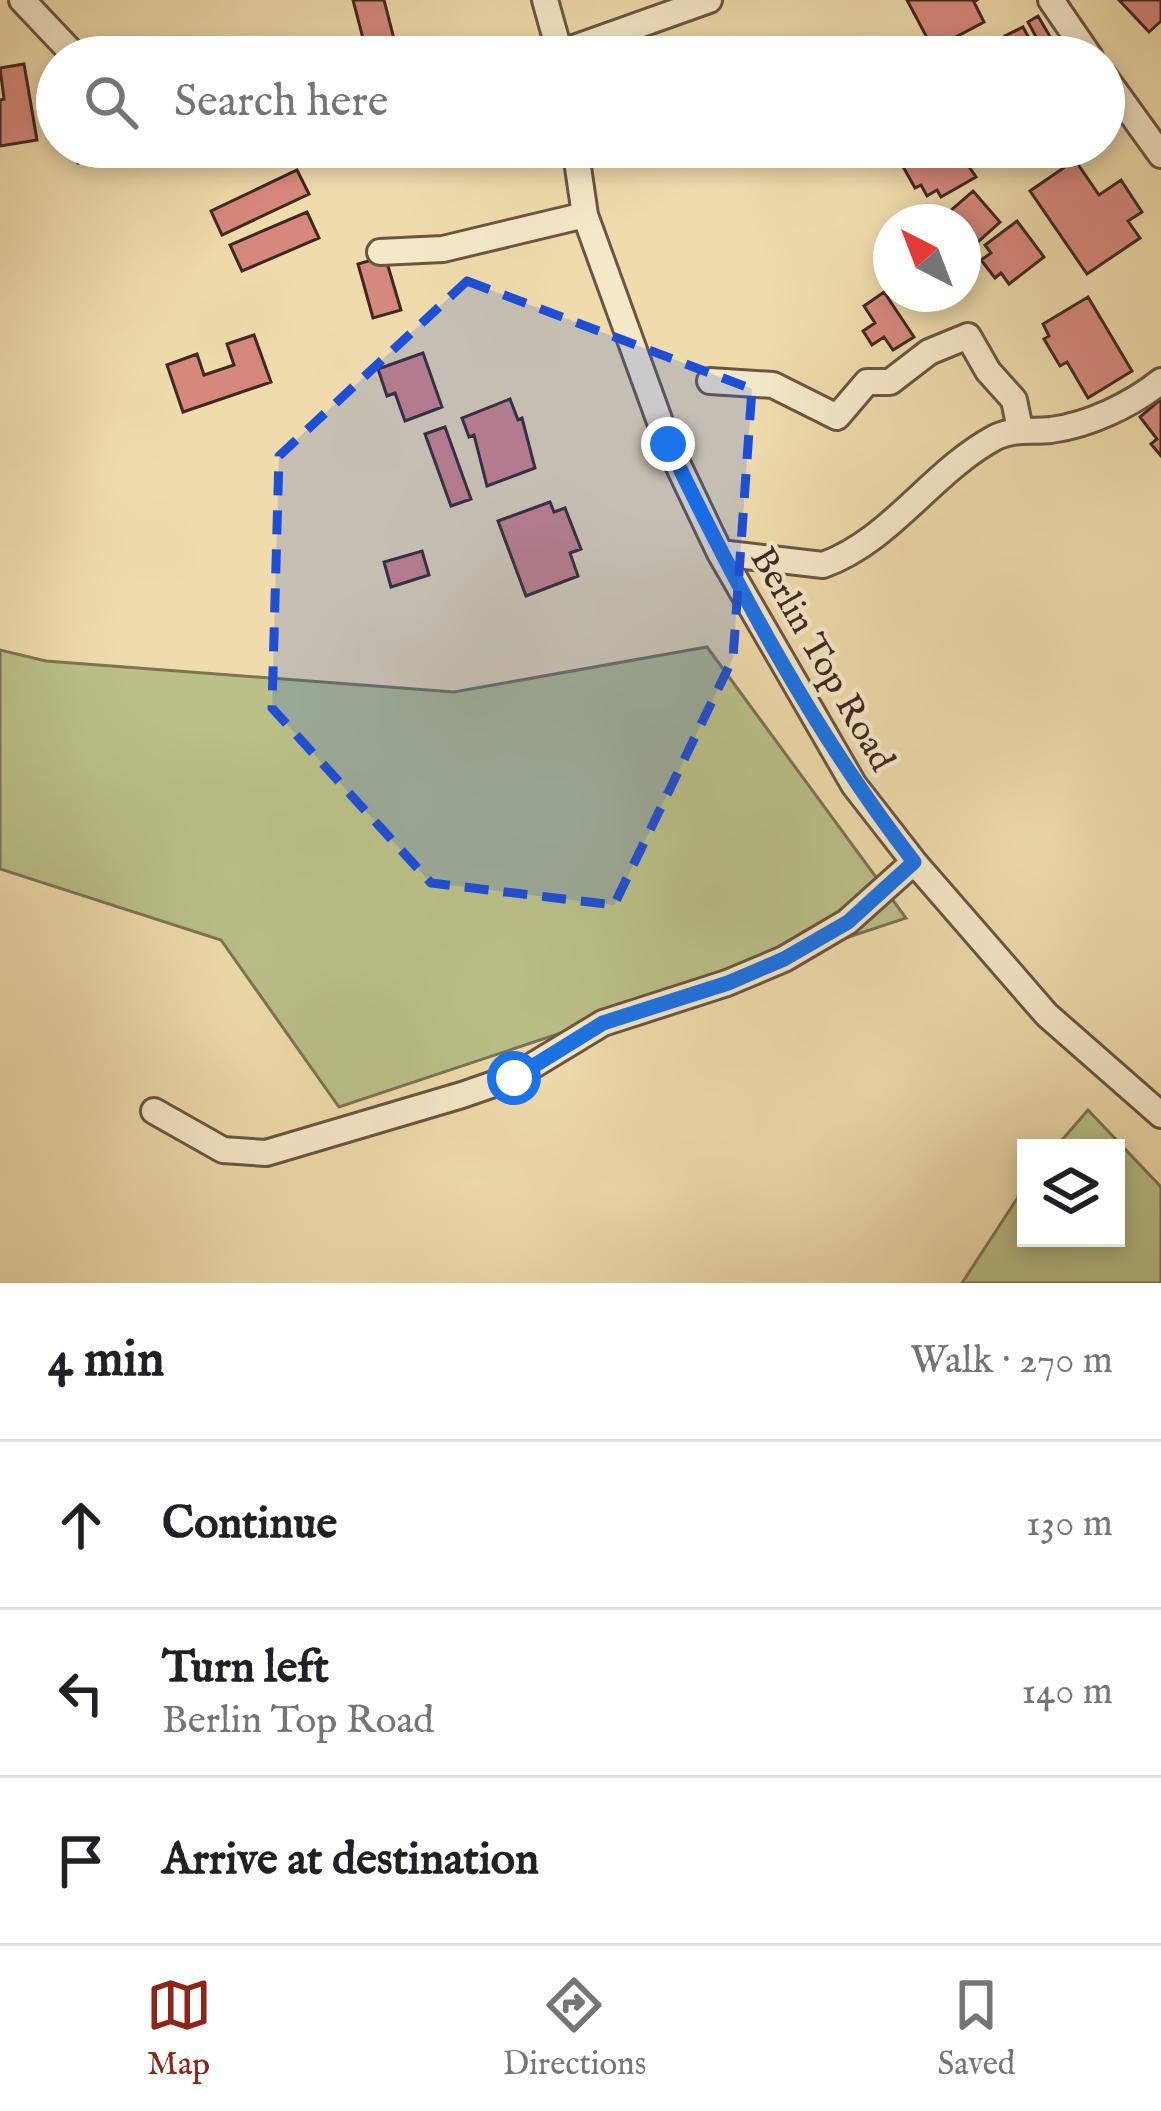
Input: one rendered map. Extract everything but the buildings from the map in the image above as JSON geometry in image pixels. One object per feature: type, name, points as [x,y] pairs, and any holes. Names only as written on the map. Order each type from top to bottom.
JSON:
[{"type":"street","points":[[22,0],[56,36]]},
{"type":"street","points":[[545,0],[555,36]]},
{"type":"street","points":[[612,36],[709,0]]},
{"type":"street","points":[[1051,0],[1076,36]]},
{"type":"street","points":[[1125,105],[1161,155]]},
{"type":"street","name":"Berlin Top Road","points":[[578,168],[585,215],[668,444],[720,553],[854,785],[1047,1015],[1161,1115]]},
{"type":"street","points":[[380,252],[443,250],[585,215]]},
{"type":"street","points":[[710,381],[773,385],[837,417],[867,382],[890,382],[929,352],[968,336],[988,371],[1015,400],[1020,429]]},
{"type":"street","points":[[720,553],[823,565],[838,560],[870,541],[990,440],[1020,429],[1080,424],[1161,381]]},
{"type":"street","points":[[154,1112],[223,1150],[266,1153],[514,1078],[603,1023],[728,983],[784,959],[848,922],[914,862]]},
{"type":"highlighted area","points":[[467,281],[752,389],[733,658],[614,905],[431,883],[272,708],[279,456]]},
{"type":"green space","points":[[707,647],[906,918],[339,1107],[221,940],[0,869],[0,650],[46,661],[454,692]]},
{"type":"green space","points":[[1088,1110],[1115,1139],[1063,1139]]},
{"type":"green space","points":[[1125,1149],[1161,1187],[1161,1283],[962,1283],[1017,1199],[1017,1247],[1125,1247]]},
{"type":"route","points":[[514,1078],[603,1023],[728,983],[784,959],[848,922],[914,862],[854,785],[720,553],[668,444]]}]
